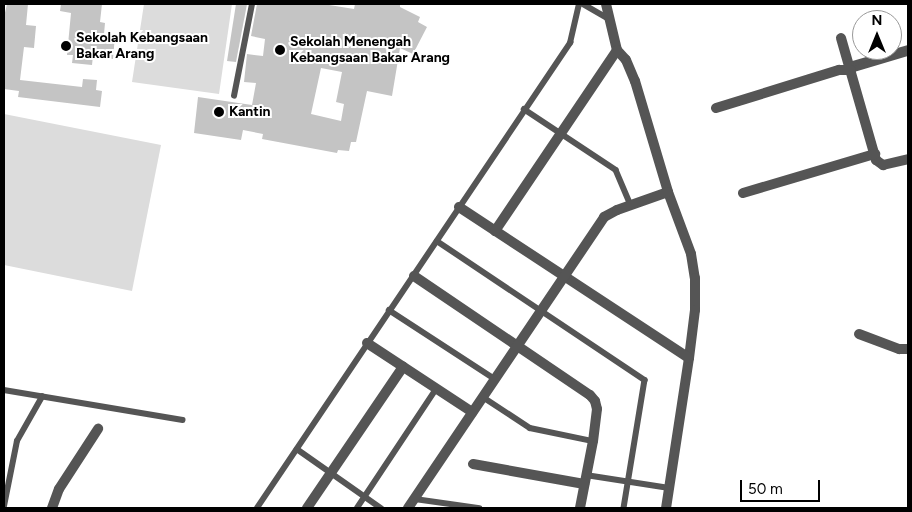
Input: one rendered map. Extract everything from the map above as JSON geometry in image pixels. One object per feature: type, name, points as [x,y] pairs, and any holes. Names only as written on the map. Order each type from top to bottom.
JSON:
[{"type":"street","points":[[606,4],[617,50],[626,60],[635,81],[668,192],[691,254],[694,278],[695,310],[666,508]]},
{"type":"street","points":[[841,38],[878,163],[883,165],[908,159]]},
{"type":"street","points":[[495,231],[617,50]]},
{"type":"street","points":[[716,108],[850,67]]},
{"type":"street","points":[[743,193],[875,154]]},
{"type":"street","points":[[408,508],[542,312],[604,217],[610,212],[668,192]]},
{"type":"street","points":[[460,207],[689,358]]},
{"type":"street","points":[[414,276],[590,395],[595,401],[597,409],[580,508]]},
{"type":"street","points":[[859,334],[899,349],[908,349]]},
{"type":"street","points":[[367,343],[472,412]]},
{"type":"street","points":[[307,508],[402,367]]},
{"type":"street","points":[[52,508],[59,489],[98,429]]},
{"type":"street","points":[[473,464],[585,479]]},
{"type":"lane","points":[[234,96],[252,4]]},
{"type":"lane","points":[[257,508],[570,43],[579,4]]},
{"type":"lane","points":[[583,4],[610,20]]},
{"type":"lane","points":[[850,67],[908,48]]},
{"type":"lane","points":[[850,67],[908,53]]},
{"type":"lane","points":[[524,109],[616,170],[631,205]]},
{"type":"lane","points":[[437,241],[645,380],[624,508]]},
{"type":"lane","points":[[389,310],[495,379]]},
{"type":"lane","points":[[357,508],[436,388]]},
{"type":"lane","points":[[4,390],[183,420]]},
{"type":"lane","points":[[4,506],[17,441],[42,397]]},
{"type":"lane","points":[[483,397],[530,428],[592,441]]},
{"type":"lane","points":[[297,449],[381,508]]},
{"type":"lane","points":[[585,479],[628,482],[669,488]]},
{"type":"lane","points":[[415,498],[479,508]]},
{"type":"shaded area","points":[[144,4],[232,4],[219,94],[132,82]]},
{"type":"shaded area","points":[[4,114],[161,145],[132,291],[4,265]]},
{"type":"building","points":[[7,4],[28,4],[26,25],[36,26],[34,48],[24,47],[20,80],[82,87],[83,79],[97,80],[96,90],[102,91],[100,107],[18,97],[19,91],[4,89],[4,17]]},
{"type":"building","points":[[61,4],[102,4],[100,22],[105,23],[104,34],[115,35],[113,59],[93,56],[92,65],[72,63],[73,55],[67,55],[71,13],[60,11]]},
{"type":"building","points":[[236,4],[247,4],[236,62],[227,61]]},
{"type":"building","points":[[257,4],[323,4],[354,9],[355,4],[400,5],[400,7],[420,17],[418,22],[427,27],[413,54],[400,48],[392,96],[367,91],[356,142],[351,142],[349,151],[338,150],[337,153],[262,139],[263,134],[243,130],[241,140],[194,133],[198,97],[252,105],[256,83],[244,82],[247,54],[263,56],[265,39],[251,36]],"holes":[[[321,68],[342,72],[336,102],[344,104],[341,121],[311,114]]]},
{"type":"place","name":"Sekolah Kebangsaan Bakar Arang","points":[[66,46]]},
{"type":"place","name":"Sekolah Menengah Kebangsaan Bakar Arang","points":[[280,50]]},
{"type":"place","name":"Kantin","points":[[219,112]]}]
